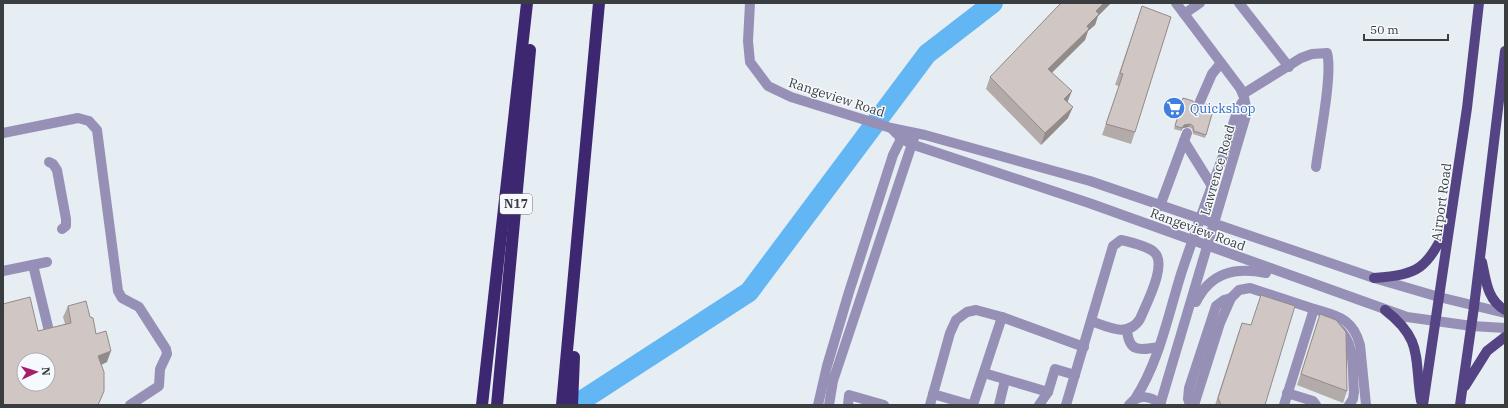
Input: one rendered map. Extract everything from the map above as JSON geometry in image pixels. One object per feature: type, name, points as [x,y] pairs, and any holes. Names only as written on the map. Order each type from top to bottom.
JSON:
[{"type":"highway","points":[[482,405],[527,3]]},
{"type":"highway","name":"N17","points":[[497,405],[534,3]]},
{"type":"highway","points":[[567,402],[575,266],[599,3]]},
{"type":"main road","name":"Airport Road","points":[[1422,405],[1452,220],[1479,3]]},
{"type":"main road","points":[[1460,405],[1472,326],[1505,51]]},
{"type":"main road","points":[[1374,278],[1407,274],[1420,268],[1432,254],[1452,220]]},
{"type":"main road","points":[[1481,254],[1490,294],[1495,302],[1505,310]]},
{"type":"main road","points":[[1385,310],[1399,320],[1413,341],[1418,363],[1422,405]]},
{"type":"main road","points":[[1463,390],[1487,351],[1505,337]]},
{"type":"street","name":"Rangeview Road","points":[[750,3],[748,52],[750,62],[768,86],[782,94],[891,128],[903,134],[911,144],[1089,203],[1385,310],[1407,317],[1435,322],[1505,328]]},
{"type":"street","points":[[1176,3],[1221,63],[1244,97],[1306,57],[1325,52],[1329,60],[1316,167]]},
{"type":"street","points":[[1184,14],[1200,3]]},
{"type":"street","points":[[1239,3],[1289,67]]},
{"type":"street","points":[[1198,106],[1212,74],[1221,63]]},
{"type":"street","name":"Lawrence Road","points":[[1132,402],[1144,385],[1159,347],[1199,219],[1231,136],[1244,97]]},
{"type":"street","name":"Lawrence Road","points":[[1185,324],[1246,118],[1247,109],[1244,97]]},
{"type":"street","points":[[3,133],[78,118],[89,121],[97,130],[118,291],[122,298],[139,307],[166,349],[167,354],[160,369],[159,386],[130,405]]},
{"type":"street","name":"Rangeview Road","points":[[903,134],[916,133],[1090,181],[1374,278],[1474,307],[1505,313]]},
{"type":"street","points":[[829,405],[833,381],[911,144],[916,133]]},
{"type":"street","points":[[818,405],[827,366],[849,292],[893,155],[903,134]]},
{"type":"street","points":[[1160,206],[1186,137],[1212,186]]},
{"type":"street","points":[[48,162],[53,164],[57,170],[66,224],[62,229]]},
{"type":"street","points":[[1066,405],[1113,246],[1119,240],[1123,240],[1152,250],[1158,259],[1160,266],[1140,319],[1134,327],[1127,330],[1119,330],[1091,321]]},
{"type":"street","points":[[3,271],[47,262]]},
{"type":"street","points":[[33,265],[48,327]]},
{"type":"street","points":[[1132,402],[1140,397],[1151,398],[1161,405],[1185,324],[1200,295],[1217,277],[1228,272],[1254,270],[1296,278]]},
{"type":"street","points":[[1194,405],[1220,323],[1232,298],[1239,290],[1250,288],[1314,313],[1336,326],[1348,339],[1351,347],[1354,392],[1353,399],[1349,405]]},
{"type":"street","points":[[1190,405],[1188,399],[1189,388],[1216,306],[1224,300],[1232,298]]},
{"type":"street","points":[[930,405],[950,333],[958,317],[967,312],[976,310],[1002,317],[1084,347]]},
{"type":"street","points":[[1314,313],[1342,317],[1357,337],[1360,345],[1366,405]]},
{"type":"street","points":[[1284,405],[1314,313]]},
{"type":"street","points":[[933,394],[972,405],[1002,317]]},
{"type":"street","points":[[1127,330],[1128,339],[1134,347],[1145,349],[1159,347]]},
{"type":"street","points":[[1351,347],[1357,337]]},
{"type":"street","points":[[1039,405],[1048,392],[1055,369],[1075,375]]},
{"type":"street","points":[[984,373],[1048,392]]},
{"type":"street","points":[[999,405],[1005,380]]},
{"type":"street","points":[[1358,405],[1365,386]]},
{"type":"street","points":[[1287,393],[1313,401],[1316,405]]},
{"type":"street","points":[[848,405],[849,394],[884,405]]},
{"type":"building","points":[[1061,3],[1104,3],[1096,11],[1099,14],[1087,26],[1089,29],[1048,69],[1072,91],[1064,99],[1073,107],[1045,133],[990,77]]},
{"type":"building","points":[[1142,6],[1171,17],[1135,132],[1106,124],[1123,74],[1120,73]]},
{"type":"building","points":[[1183,98],[1193,101],[1194,106],[1197,109],[1203,108],[1206,104],[1214,107],[1206,135],[1194,131],[1193,126],[1190,124],[1184,125],[1182,128],[1175,126]]},
{"type":"building","points":[[1261,295],[1295,306],[1265,405],[1221,405],[1218,398],[1242,323],[1251,325]]},
{"type":"building","points":[[30,297],[38,331],[71,323],[68,306],[86,301],[90,317],[93,318],[96,334],[106,331],[111,351],[98,356],[104,372],[104,391],[99,403],[97,405],[3,405],[3,304]]},
{"type":"building","points":[[1320,314],[1336,320],[1346,332],[1347,391],[1301,374]]},
{"type":"waterway","points":[[575,405],[749,292],[927,54],[993,3]]},
{"type":"place","name":"Quickshop","points":[[1174,108]]}]
